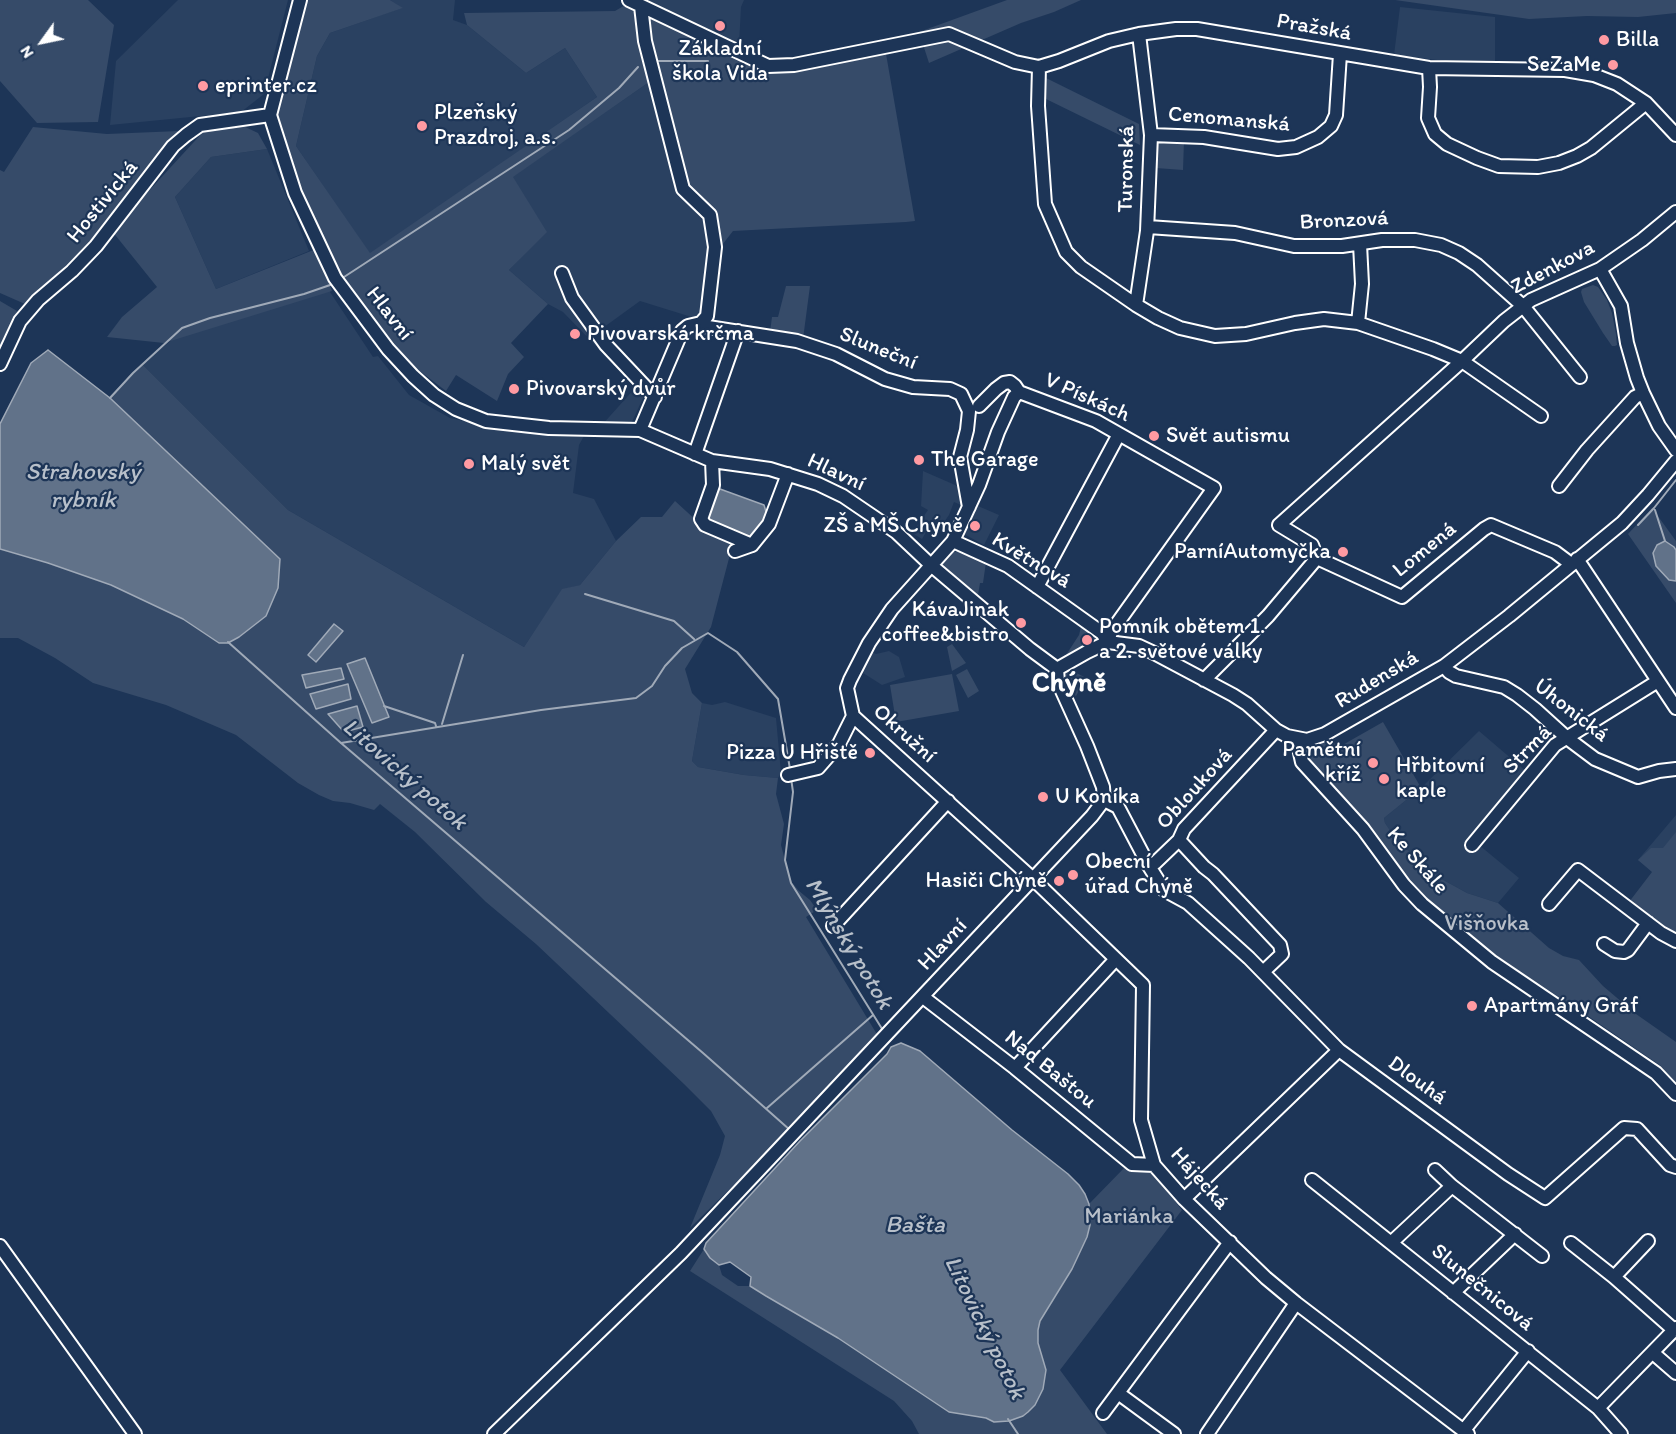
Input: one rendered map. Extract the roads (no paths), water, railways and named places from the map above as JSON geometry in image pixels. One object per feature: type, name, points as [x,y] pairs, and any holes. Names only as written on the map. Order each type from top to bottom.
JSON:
[{"type":"street","points":[[270,115],[300,0]]},
{"type":"street","points":[[635,3],[768,66],[794,65],[949,34],[1015,62],[1038,67],[1038,103],[1045,204],[1066,252],[1081,267],[1136,305],[1180,328],[1215,336],[1246,334],[1324,319],[1358,323],[1462,361],[1541,416]]},
{"type":"street","points":[[635,3],[683,189],[710,215],[715,247],[707,316],[701,323],[688,326],[682,331],[640,430]]},
{"type":"street","name":"Pražská","points":[[1038,67],[1108,41],[1176,29],[1197,29],[1429,68],[1565,70],[1594,75],[1617,84],[1646,103],[1676,135]]},
{"type":"street","name":"Turonská","points":[[1136,305],[1148,227],[1152,135],[1139,34]]},
{"type":"street","name":"Cenomanská","points":[[1152,135],[1204,137],[1278,149],[1296,147],[1318,137],[1331,126],[1336,115],[1340,54]]},
{"type":"street","points":[[1429,68],[1428,118],[1435,134],[1447,144],[1499,166],[1538,167],[1559,163],[1577,156],[1591,148],[1646,103]]},
{"type":"street","name":"Hostivická","points":[[0,364],[20,321],[38,300],[72,271],[96,246],[173,146],[200,125],[270,115]]},
{"type":"street","name":"Hlavní","points":[[270,115],[295,193],[335,278],[388,349],[434,395],[456,409],[491,422],[549,429],[640,430],[712,461],[742,464],[788,474],[818,484],[843,496],[896,532],[932,566],[1057,669]]},
{"type":"street","name":"Zdenkova","points":[[1279,525],[1523,306],[1553,289],[1600,269],[1642,240],[1676,212]]},
{"type":"street","name":"Bronzová","points":[[1148,227],[1235,233],[1294,246],[1342,246],[1382,240],[1415,240],[1441,245],[1477,265],[1523,306],[1580,376]]},
{"type":"street","points":[[1358,323],[1362,284],[1360,244]]},
{"type":"street","points":[[1600,269],[1621,306],[1627,343],[1643,393],[1659,426],[1676,450]]},
{"type":"street","points":[[562,273],[572,298],[606,345],[655,397]]},
{"type":"street","name":"Sluneční","points":[[701,323],[708,327],[797,341],[836,354],[885,379],[913,387],[951,389],[961,394],[969,411],[960,457],[969,507]]},
{"type":"street","points":[[695,454],[738,331]]},
{"type":"street","name":"V Pískách","points":[[979,406],[1004,383],[1010,382],[1019,392],[1096,421],[1214,488],[1111,632],[1108,642]]},
{"type":"street","points":[[932,566],[953,542],[979,485],[998,432],[1014,397],[1019,392]]},
{"type":"street","points":[[1559,486],[1587,450],[1635,397],[1643,393]]},
{"type":"street","points":[[1036,586],[1119,434]]},
{"type":"street","points":[[712,461],[713,485],[701,519],[705,525],[752,545]]},
{"type":"street","name":"Rudenská","points":[[1297,739],[1307,740],[1333,730],[1443,666],[1509,616],[1622,523],[1676,461]]},
{"type":"street","points":[[735,551],[752,545],[769,524],[788,474]]},
{"type":"street","name":"Lomená","points":[[1279,525],[1312,545],[1317,558],[1402,597],[1491,525],[1574,561]]},
{"type":"street","name":"Květnová","points":[[953,542],[1008,566],[1102,633],[1108,642]]},
{"type":"street","points":[[1204,680],[1268,616],[1317,558]]},
{"type":"street","points":[[1574,561],[1676,708]]},
{"type":"street","name":"Okružní","points":[[932,566],[892,609],[869,643],[849,680],[847,688],[853,716],[1033,879]]},
{"type":"street","points":[[1104,800],[1103,787],[1058,682],[1057,669],[1108,642],[1138,646],[1154,653],[1233,695],[1276,730],[1297,739]]},
{"type":"street","name":"Úhonická","points":[[1443,666],[1456,676],[1504,687],[1517,694],[1595,759],[1638,777],[1676,769]]},
{"type":"street","name":"Strmá","points":[[1472,845],[1555,745],[1658,681]]},
{"type":"street","points":[[788,775],[818,768],[838,744],[853,716]]},
{"type":"street","name":"Oblouková","points":[[1104,800],[1118,807],[1149,866],[1179,840],[1184,829],[1276,730]]},
{"type":"street","name":"Ke Skále","points":[[1297,739],[1302,762],[1363,829],[1404,885],[1422,904],[1492,962],[1656,1073],[1676,1094]]},
{"type":"street","name":"Hlavní","points":[[494,1434],[681,1253],[895,1027],[1092,816],[1104,800]]},
{"type":"street","points":[[833,927],[948,801]]},
{"type":"street","points":[[1179,840],[1280,945],[1282,954],[1263,972]]},
{"type":"street","name":"Dlouhá","points":[[1149,866],[1164,890],[1188,903],[1263,972],[1339,1050],[1500,1168],[1545,1198],[1624,1128],[1637,1129],[1670,1165],[1676,1167]]},
{"type":"street","points":[[1548,904],[1578,870],[1661,933],[1676,941]]},
{"type":"street","name":"Hájecká","points":[[1033,879],[1143,985],[1141,1120],[1154,1166],[1266,1278],[1466,1432]]},
{"type":"street","points":[[1604,944],[1615,951],[1628,950],[1648,922]]},
{"type":"street","points":[[1015,1068],[1116,959]]},
{"type":"street","name":"Nad Baštou","points":[[923,997],[1015,1068],[1132,1164],[1154,1166]]},
{"type":"street","points":[[1184,1198],[1339,1050]]},
{"type":"street","points":[[1435,1170],[1452,1186],[1542,1256]]},
{"type":"street","name":"Slunečnicová","points":[[1312,1180],[1598,1408],[1621,1434]]},
{"type":"street","points":[[1392,1242],[1452,1186]]},
{"type":"street","points":[[1453,1293],[1515,1234]]},
{"type":"street","points":[[1614,1277],[1648,1241]]},
{"type":"street","points":[[1103,1413],[1230,1242]]},
{"type":"street","points":[[1571,1243],[1675,1329],[1598,1408]]},
{"type":"street","points":[[0,1246],[135,1434]]},
{"type":"street","points":[[1207,1434],[1296,1303]]},
{"type":"street","points":[[1466,1432],[1527,1351]]},
{"type":"street","points":[[1653,1353],[1676,1372]]},
{"type":"street","points":[[1118,1393],[1174,1434]]},
{"type":"water","name":"Strahovský rybník","points":[[48,350],[110,398],[280,559],[278,588],[266,616],[239,637],[228,643],[219,643],[183,619],[111,585],[0,549],[0,424],[31,363]]},
{"type":"water","points":[[720,489],[764,505],[767,515],[759,532],[753,538],[747,538],[708,521],[705,514],[715,492]]},
{"type":"water","points":[[1665,541],[1676,550],[1676,581],[1669,580],[1656,566],[1653,553],[1657,545]]},
{"type":"water","points":[[334,624],[343,631],[316,662],[308,655]]},
{"type":"water","points":[[365,658],[389,717],[372,723],[347,664]]},
{"type":"water","points":[[341,668],[344,679],[306,688],[302,675]]},
{"type":"water","points":[[348,684],[351,699],[316,709],[310,694]]},
{"type":"water","points":[[357,706],[363,727],[344,732],[328,714]]},
{"type":"water","name":"Bašta","points":[[901,1043],[920,1051],[1012,1130],[1068,1174],[1079,1185],[1089,1204],[1090,1225],[1087,1237],[1072,1269],[1040,1321],[1038,1343],[1046,1370],[1043,1389],[1035,1405],[1028,1412],[1009,1421],[994,1422],[986,1418],[949,1412],[838,1338],[750,1286],[751,1277],[730,1262],[719,1265],[704,1249],[706,1243],[800,1141],[887,1054],[891,1047]]},
{"type":"waterway","points":[[657,61],[708,61]]},
{"type":"waterway","points":[[344,277],[569,130],[619,88],[638,67]]},
{"type":"waterway","points":[[110,398],[133,373],[182,328],[333,284]]},
{"type":"waterway","points":[[1638,525],[1676,480]]},
{"type":"waterway","points":[[1655,510],[1665,541]]},
{"type":"waterway","points":[[585,594],[674,621],[694,639]]},
{"type":"waterway","name":"Mlýnský potok","points":[[341,743],[541,710],[636,698],[652,686],[665,666],[682,648],[708,633],[737,652],[778,699],[790,769]]},
{"type":"waterway","name":"Litovický potok","points":[[228,642],[341,743],[790,1130]]},
{"type":"waterway","points":[[442,724],[463,655]]},
{"type":"waterway","points":[[384,706],[435,723],[436,726]]},
{"type":"waterway","name":"Mlýnský potok","points":[[791,778],[793,792],[785,860],[791,883],[884,1032]]},
{"type":"waterway","points":[[767,1108],[873,1015]]},
{"type":"waterway","name":"Litovický potok","points":[[1008,1419],[1018,1434]]},
{"type":"place","name":"Základní škola Vida","points":[[720,26]]},
{"type":"place","name":"Billa","points":[[1604,40]]},
{"type":"place","name":"SeZaMe","points":[[1613,65]]},
{"type":"place","name":"eprinter.cz","points":[[203,86]]},
{"type":"place","name":"Plzeňský Prazdroj, a.s.","points":[[422,126]]},
{"type":"place","name":"Pivovarská krčma","points":[[575,334]]},
{"type":"place","name":"Pivovarský dvůr","points":[[514,389]]},
{"type":"place","name":"Svět autismu","points":[[1154,436]]},
{"type":"place","name":"The Garage","points":[[919,460]]},
{"type":"place","name":"Malý svět","points":[[469,464]]},
{"type":"place","name":"ZŠ a MŠ Chýně","points":[[975,526]]},
{"type":"place","name":"ParníAutomyčka","points":[[1343,552]]},
{"type":"place","name":"KávaJinak coffee&bistro","points":[[1021,623]]},
{"type":"place","name":"Pomník obětem 1. a 2. světové války","points":[[1087,640]]},
{"type":"place","name":"Pizza U Hřiště","points":[[870,753]]},
{"type":"place","name":"Pamětní kříž","points":[[1373,763]]},
{"type":"place","name":"Hřbitovní kaple","points":[[1384,779]]},
{"type":"place","name":"U Koníka","points":[[1043,797]]},
{"type":"place","name":"Obecní úřad Chýně","points":[[1073,875]]},
{"type":"place","name":"Hasiči Chýně","points":[[1059,881]]},
{"type":"place","name":"Apartmány Gráf","points":[[1472,1006]]},
{"type":"district","name":"Chýně","points":[[1069,684]]},
{"type":"park label","name":"Višňovka","points":[[1487,924]]},
{"type":"park label","name":"Mariánka","points":[[1129,1217]]}]
